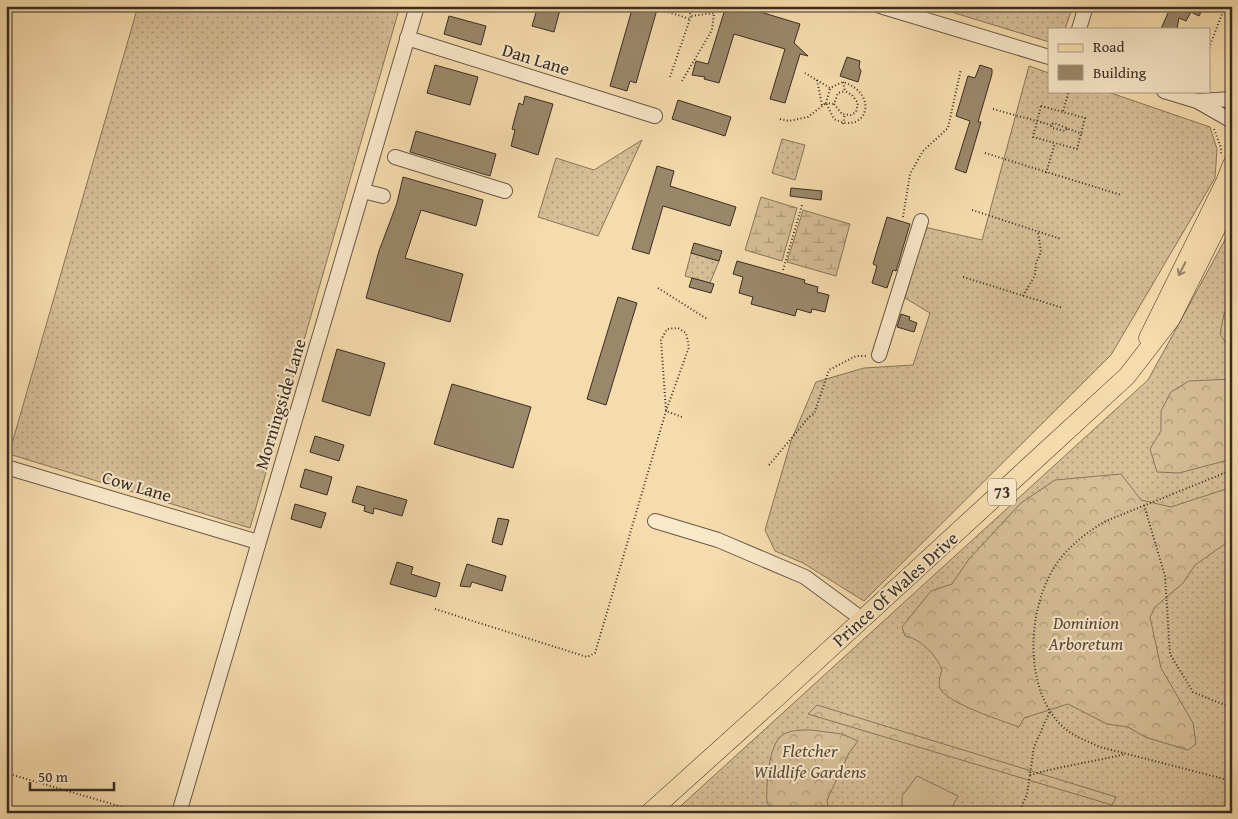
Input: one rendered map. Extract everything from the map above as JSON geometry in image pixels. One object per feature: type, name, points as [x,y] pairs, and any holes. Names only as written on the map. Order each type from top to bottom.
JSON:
[{"type":"main road","name":"Prince Of Wales Drive","points":[[1137,362],[1232,164]]},
{"type":"main road","name":"Prince Of Wales Drive","points":[[649,813],[1109,395],[1171,319],[1232,197]]},
{"type":"street","name":"Morningside Lane","points":[[179,813],[417,6]]},
{"type":"street","points":[[880,6],[1048,57]]},
{"type":"street","points":[[1079,28],[1086,6]]},
{"type":"street","name":"Dan Lane","points":[[407,38],[654,116]]},
{"type":"street","points":[[1167,92],[1196,101],[1232,121]]},
{"type":"street","points":[[1196,101],[1232,99]]},
{"type":"street","points":[[395,157],[505,191]]},
{"type":"street","points":[[362,191],[382,196]]},
{"type":"street","points":[[879,355],[921,221]]},
{"type":"street","name":"Cow Lane","points":[[6,467],[258,542]]},
{"type":"street","points":[[655,521],[718,540],[805,577],[862,620]]},
{"type":"path","points":[[1210,45],[1225,6]]},
{"type":"path","points":[[670,77],[691,18],[688,9]]},
{"type":"path","points":[[665,11],[691,18],[714,13],[712,30],[682,81]]},
{"type":"path","points":[[903,217],[910,174],[923,152],[948,128],[961,69]]},
{"type":"path","points":[[806,73],[830,88]]},
{"type":"path","points":[[817,80],[822,105]]},
{"type":"path","points":[[843,82],[856,86],[865,98],[866,111],[858,122],[843,124],[834,119],[826,103],[830,88],[843,82]]},
{"type":"path","points":[[843,82],[845,91]]},
{"type":"path","points":[[780,119],[789,121],[808,117],[826,103],[834,104],[842,114],[851,115],[856,112],[858,103],[852,95],[845,91],[838,93],[834,104]]},
{"type":"path","points":[[1063,112],[1069,92]]},
{"type":"path","points":[[1042,106],[1063,112],[1085,118],[1077,149],[1033,136],[1042,106]]},
{"type":"path","points":[[993,109],[1038,121],[1065,132],[1067,129]]},
{"type":"path","points":[[843,124],[845,114]]},
{"type":"path","points":[[1050,125],[1054,123],[1082,134]]},
{"type":"path","points":[[1046,173],[1055,142]]},
{"type":"path","points":[[985,153],[1121,195]]},
{"type":"path","points":[[783,270],[802,205]]},
{"type":"path","points":[[972,210],[1060,239]]},
{"type":"path","points":[[1023,296],[1034,275],[1036,263],[1041,252],[1038,232]]},
{"type":"path","points":[[963,277],[1063,308]]},
{"type":"path","points":[[658,288],[707,319]]},
{"type":"path","points":[[435,609],[587,657],[595,653],[666,411],[689,347],[686,333],[678,328],[667,329],[661,340],[666,411]]},
{"type":"path","points":[[769,465],[809,417],[814,414],[829,370],[856,356],[879,355]]},
{"type":"path","points":[[666,411],[682,417]]},
{"type":"path","points":[[1232,470],[1144,505],[1088,532],[1063,555],[1046,585],[1036,618],[1033,660],[1037,687],[1050,711],[1063,727],[1081,738],[1100,747],[1232,781]]},
{"type":"path","points":[[1144,505],[1165,576],[1170,654],[1193,692],[1232,708]]},
{"type":"path","points":[[1020,813],[1027,794],[1034,747],[1050,711]]},
{"type":"path","points":[[1030,776],[1058,767],[1090,763],[1127,754]]},
{"type":"path","points":[[6,772],[143,813]]},
{"type":"green space","points":[[138,6],[400,6],[250,528],[9,454]]},
{"type":"green space","points":[[932,6],[1073,6],[1065,28],[1048,28],[1048,42]]},
{"type":"green space","points":[[1029,66],[1048,73],[1048,92],[1108,92],[1210,127],[1217,149],[1215,178],[1111,355],[864,601],[803,563],[775,551],[765,530],[791,441],[816,382],[864,368],[913,365],[930,313],[905,298],[924,227],[982,240]]},
{"type":"green space","points":[[782,139],[805,145],[795,180],[772,173]]},
{"type":"green space","points":[[642,140],[598,236],[538,217],[556,158],[594,170]]},
{"type":"green space","points":[[761,197],[797,208],[782,261],[745,250]]},
{"type":"green space","points":[[803,210],[850,224],[836,276],[787,262]]},
{"type":"green space","name":"Dominion Arboretum","points":[[1232,227],[1232,813],[673,813],[1148,380]]},
{"type":"green space","points":[[691,253],[719,261],[710,283],[685,276]]},
{"type":"green space","points":[[1232,300],[1232,352],[1220,334],[1224,314]]},
{"type":"green space","points":[[1232,379],[1232,459],[1179,473],[1157,472],[1150,449],[1161,431],[1161,411],[1171,392],[1189,381]]},
{"type":"green space","points":[[1121,474],[1141,500],[1171,507],[1232,487],[1232,539],[1195,565],[1183,583],[1155,607],[1150,617],[1161,668],[1193,723],[1196,744],[1188,750],[1145,737],[1128,727],[1107,724],[1068,704],[1024,718],[1019,727],[976,711],[944,694],[939,684],[942,670],[936,659],[917,640],[905,636],[902,627],[931,591],[952,584],[969,559],[1021,503],[1055,480]]},
{"type":"green space","points":[[817,705],[1116,797],[1112,805],[808,714]]},
{"type":"green space","name":"Fletcher Wildlife Gardens","points":[[811,730],[842,734],[858,741],[849,753],[827,800],[829,813],[778,813],[767,803],[769,766],[774,746],[784,734],[794,731]]},
{"type":"green space","points":[[917,776],[958,796],[949,813],[902,813],[902,796]]},
{"type":"building","points":[[538,6],[561,6],[554,32],[532,26]]},
{"type":"building","points":[[633,6],[658,6],[636,83],[630,81],[627,91],[610,86]]},
{"type":"building","points":[[726,6],[741,6],[800,24],[794,43],[808,56],[800,54],[785,103],[770,99],[785,49],[734,34],[719,83],[704,79],[705,77],[692,75],[696,61],[708,64]]},
{"type":"building","points":[[1171,6],[1204,6],[1199,16],[1191,12],[1186,21],[1179,18],[1177,28],[1161,28]]},
{"type":"building","points":[[449,16],[486,26],[481,45],[444,34]]},
{"type":"building","points":[[847,57],[860,61],[859,67],[861,71],[858,82],[840,76]]},
{"type":"building","points":[[435,65],[478,77],[470,105],[427,93]]},
{"type":"building","points":[[980,65],[992,69],[992,74],[978,122],[981,122],[966,173],[955,169],[970,121],[956,116],[968,76],[975,78]]},
{"type":"building","points":[[525,96],[553,104],[538,155],[511,146],[515,130],[512,129],[519,103],[523,105]]},
{"type":"building","points":[[678,100],[731,117],[725,136],[672,119]]},
{"type":"building","points":[[416,131],[496,154],[490,176],[410,152]]},
{"type":"building","points":[[657,166],[674,171],[670,186],[736,207],[730,226],[663,206],[649,254],[632,249]]},
{"type":"building","points":[[403,177],[483,200],[476,226],[421,210],[405,258],[463,274],[450,322],[366,298],[379,251],[397,203]]},
{"type":"building","points":[[791,188],[822,191],[821,200],[790,196]]},
{"type":"building","points":[[887,217],[910,224],[896,271],[893,270],[887,288],[872,283],[877,266],[873,264]]},
{"type":"building","points":[[694,243],[722,251],[719,261],[691,253]]},
{"type":"building","points":[[737,261],[805,280],[804,283],[818,287],[817,292],[829,295],[825,312],[812,309],[811,313],[797,309],[795,316],[751,304],[753,297],[739,293],[743,277],[733,274]]},
{"type":"building","points":[[692,278],[714,284],[711,293],[689,287]]},
{"type":"building","points":[[618,297],[637,303],[606,405],[587,399]]},
{"type":"building","points":[[901,314],[910,317],[909,320],[917,323],[914,332],[897,327]]},
{"type":"building","points":[[337,349],[385,363],[370,416],[322,401]]},
{"type":"building","points":[[452,384],[531,407],[513,468],[434,444]]},
{"type":"building","points":[[315,436],[344,445],[339,461],[310,452]]},
{"type":"building","points":[[305,469],[332,477],[327,495],[300,487]]},
{"type":"building","points":[[357,486],[407,500],[402,516],[374,508],[373,514],[364,511],[365,506],[352,502]]},
{"type":"building","points":[[295,504],[326,513],[321,528],[291,519]]},
{"type":"building","points":[[498,518],[509,520],[502,545],[492,542]]},
{"type":"building","points":[[397,562],[413,567],[411,574],[440,583],[436,597],[390,584]]},
{"type":"building","points":[[467,564],[506,576],[502,591],[472,582],[470,587],[460,586]]}]
